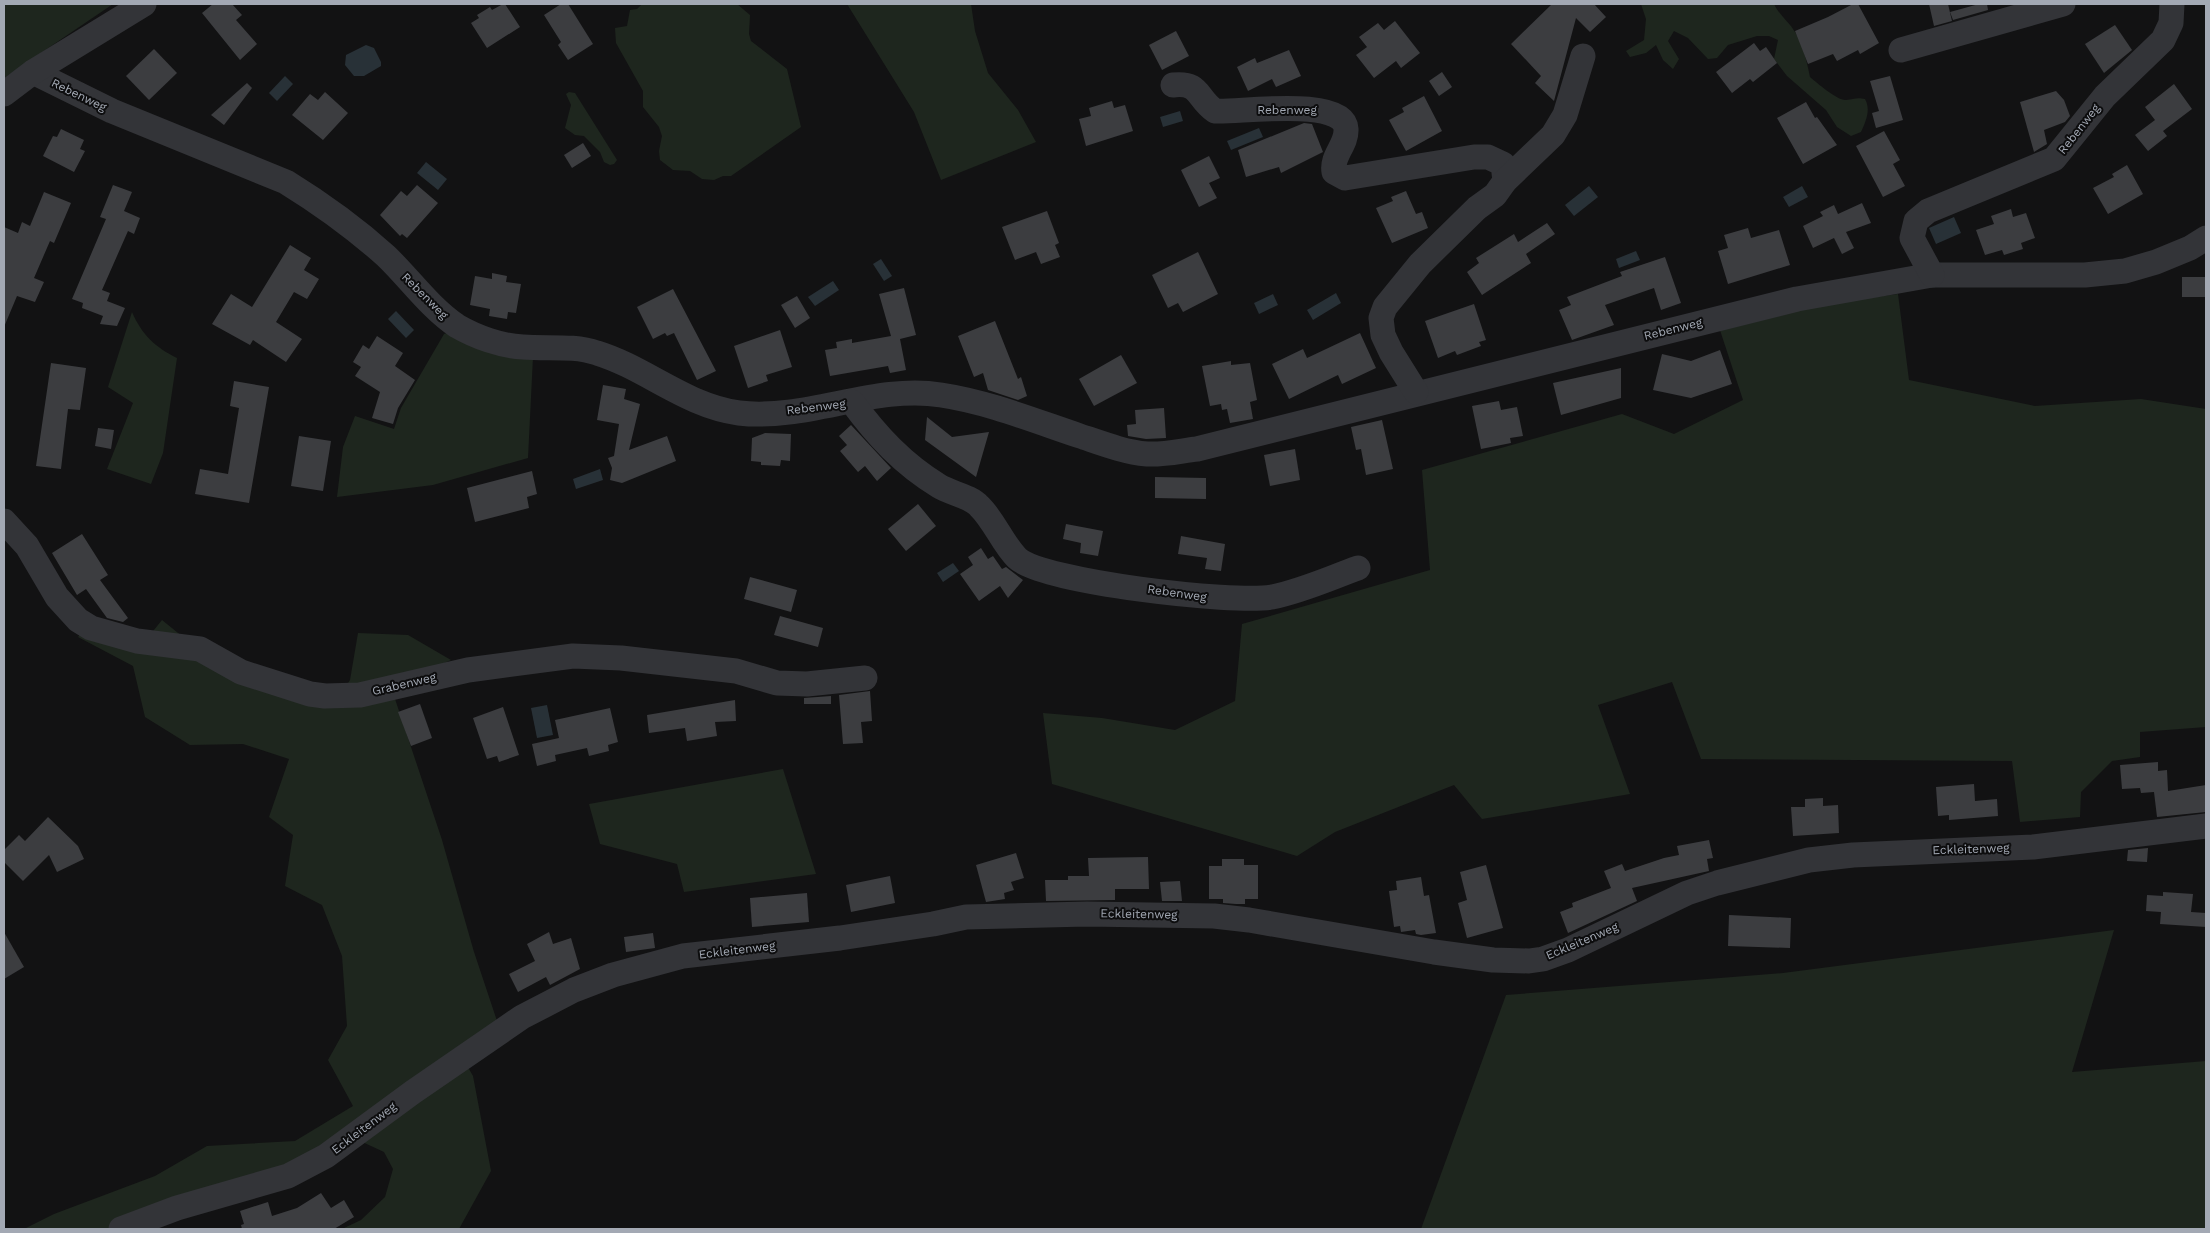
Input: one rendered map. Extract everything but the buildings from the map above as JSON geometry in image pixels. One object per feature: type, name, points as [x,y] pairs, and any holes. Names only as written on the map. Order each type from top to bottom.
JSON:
[{"type":"street","points":[[4,94],[33,72],[144,4]]},
{"type":"street","points":[[1901,50],[2064,4]]},
{"type":"street","name":"Rebenweg","points":[[1932,275],[1912,238],[1916,221],[1928,211],[2054,160],[2105,96],[2163,40],[2171,23],[2172,4]]},
{"type":"street","points":[[1416,392],[1390,352],[1383,335],[1381,318],[1385,307],[1420,264],[1477,208],[1495,195],[1505,181],[1553,135],[1565,115],[1583,56]]},
{"type":"street","name":"Rebenweg","points":[[33,72],[112,111],[286,182],[301,191],[385,256],[447,318],[482,337],[520,347],[576,348],[594,352],[619,360],[702,404],[739,413],[767,413],[852,402],[898,392],[944,395],[994,408],[1126,450],[1163,454],[1197,449],[1416,392],[1797,299],[1932,275],[2085,275],[2125,270],[2156,262],[2190,248],[2206,238]]},
{"type":"street","name":"Rebenweg","points":[[1173,85],[1185,84],[1193,87],[1208,106],[1215,111],[1293,108],[1333,113],[1344,122],[1346,129],[1335,157],[1334,172],[1345,178],[1474,157],[1488,157],[1503,164],[1505,181]]},
{"type":"street","name":"Rebenweg","points":[[852,402],[875,432],[908,466],[940,487],[978,504],[1017,558],[1034,569],[1105,584],[1223,599],[1245,600],[1272,597],[1302,589],[1358,568]]},
{"type":"street","name":"Grabenweg","points":[[4,521],[32,553],[56,597],[78,620],[91,628],[137,641],[200,649],[241,672],[310,694],[325,696],[360,694],[468,670],[573,656],[620,658],[736,671],[778,683],[807,684],[865,678]]},
{"type":"street","name":"Eckleitenweg","points":[[120,1229],[177,1208],[288,1176],[326,1156],[522,1017],[574,990],[613,975],[683,956],[849,937],[966,917],[1096,914],[1194,915],[1240,919],[1283,924],[1434,952],[1493,960],[1529,961],[1568,950],[1687,893],[1717,883],[1809,860],[1853,855],[2033,847],[2206,826]]},
{"type":"shaded area","points":[[4,4],[113,4],[4,78]]},
{"type":"shaded area","points":[[642,4],[737,4],[750,15],[749,34],[751,41],[787,69],[801,127],[731,176],[723,176],[714,180],[702,179],[690,171],[673,170],[660,160],[659,151],[662,136],[659,127],[643,107],[643,91],[616,43],[615,28],[627,26],[630,10],[637,9]]},
{"type":"shaded area","points":[[847,4],[971,4],[975,31],[988,73],[1018,110],[1036,142],[941,180],[914,112]]},
{"type":"shaded area","points":[[1641,4],[1774,4],[1798,37],[1810,77],[1842,100],[1865,99],[1868,111],[1861,132],[1851,136],[1837,127],[1826,110],[1787,76],[1774,59],[1778,40],[1769,36],[1757,36],[1728,45],[1717,58],[1708,59],[1688,38],[1674,31],[1668,41],[1679,59],[1673,69],[1663,60],[1656,45],[1646,53],[1630,57],[1626,51],[1644,40],[1646,19]]},
{"type":"shaded area","points":[[366,45],[374,48],[381,66],[364,76],[354,76],[345,65],[346,55]]},
{"type":"shaded area","points":[[285,76],[293,84],[277,101],[269,93]]},
{"type":"shaded area","points":[[569,92],[575,93],[617,160],[614,164],[610,165],[604,162],[600,152],[584,136],[575,135],[565,128],[571,105],[566,94]]},
{"type":"shaded area","points":[[1180,111],[1183,121],[1163,127],[1160,117]]},
{"type":"shaded area","points":[[1259,128],[1263,137],[1231,150],[1227,141]]},
{"type":"shaded area","points":[[426,162],[447,179],[438,190],[417,173]]},
{"type":"shaded area","points":[[1589,186],[1598,197],[1574,216],[1565,205]]},
{"type":"shaded area","points":[[1802,186],[1808,197],[1789,207],[1783,197]]},
{"type":"shaded area","points":[[1954,217],[1961,233],[1936,244],[1929,228]]},
{"type":"shaded area","points":[[1636,251],[1640,260],[1619,268],[1616,259]]},
{"type":"shaded area","points":[[881,259],[892,276],[884,281],[873,264]]},
{"type":"shaded area","points":[[833,281],[839,290],[815,306],[808,297]]},
{"type":"shaded area","points":[[1336,293],[1341,303],[1313,320],[1307,310]]},
{"type":"shaded area","points":[[1273,294],[1278,305],[1259,314],[1254,303]]},
{"type":"shaded area","points":[[1898,294],[1909,380],[2035,406],[2141,399],[2206,409],[2206,727],[2140,732],[2140,757],[2112,761],[2081,792],[2080,817],[2020,822],[2012,761],[1701,759],[1672,682],[1598,705],[1630,794],[1482,819],[1454,785],[1335,832],[1297,856],[1052,784],[1043,713],[1102,718],[1175,730],[1235,701],[1242,624],[1430,570],[1422,470],[1622,414],[1674,434],[1743,400],[1716,318]]},
{"type":"shaded area","points":[[396,311],[414,330],[406,338],[388,319]]},
{"type":"shaded area","points":[[132,312],[150,340],[177,358],[163,453],[151,484],[107,469],[133,403],[108,387]]},
{"type":"shaded area","points":[[450,332],[533,357],[528,458],[433,485],[337,497],[343,447],[355,416],[394,429],[401,408],[444,334]]},
{"type":"shaded area","points":[[600,469],[603,480],[576,489],[573,479]]},
{"type":"shaded area","points":[[953,563],[959,571],[943,582],[937,573]]},
{"type":"shaded area","points":[[162,620],[204,654],[332,708],[350,680],[358,633],[408,635],[451,660],[391,687],[442,840],[474,952],[497,1021],[457,1048],[473,1076],[491,1171],[459,1229],[342,1229],[361,1220],[385,1197],[393,1169],[384,1152],[358,1140],[130,1229],[24,1229],[54,1214],[155,1176],[207,1146],[295,1141],[353,1106],[328,1060],[347,1026],[342,956],[322,905],[285,886],[293,835],[269,817],[289,759],[243,744],[190,745],[145,717],[133,666],[78,637],[82,632],[141,646]]},
{"type":"shaded area","points":[[547,705],[553,735],[537,738],[531,708]]},
{"type":"shaded area","points":[[783,769],[816,874],[684,892],[677,864],[600,844],[589,804]]},
{"type":"shaded area","points":[[2114,930],[2072,1072],[2206,1061],[2206,1229],[1421,1229],[1506,995],[1783,973]]}]
